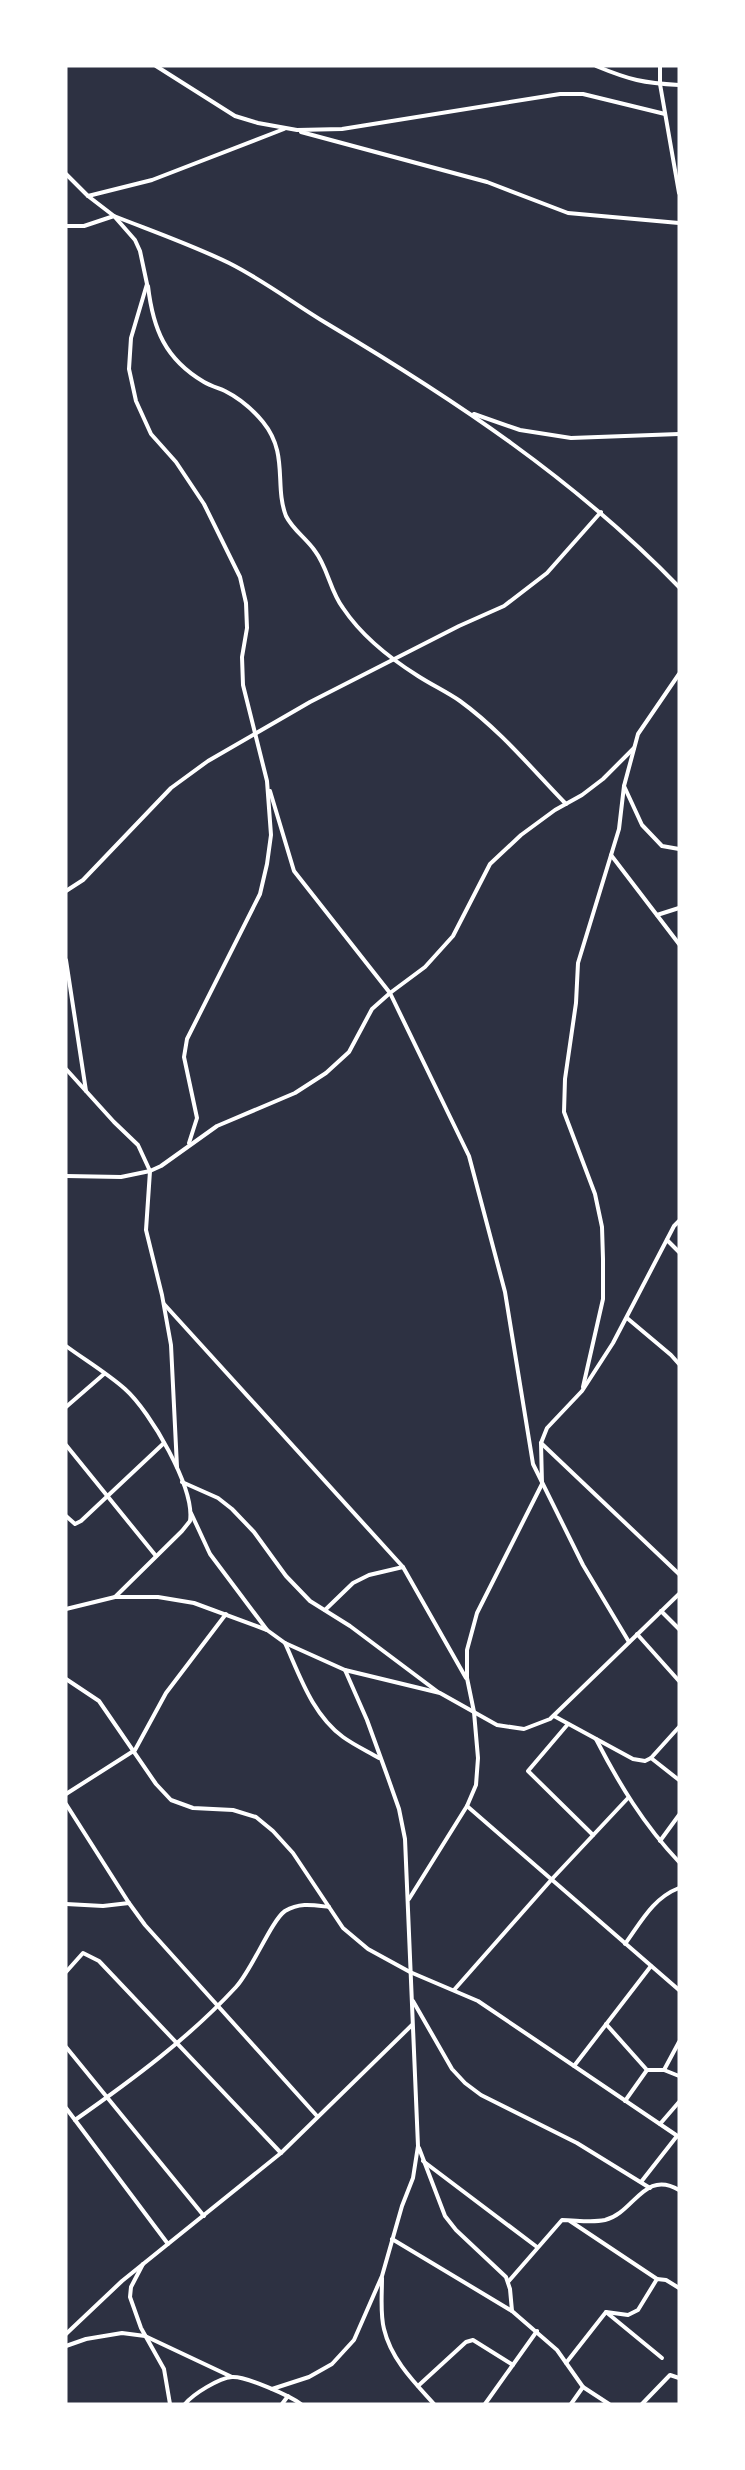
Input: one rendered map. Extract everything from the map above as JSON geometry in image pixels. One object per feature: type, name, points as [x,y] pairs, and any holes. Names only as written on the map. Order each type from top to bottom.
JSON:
[{"type":"street","points":[[156,66],[235,116],[286,129],[352,127],[560,94],[583,94],[665,114]]},
{"type":"street","points":[[596,66],[626,79],[679,85]]},
{"type":"street","points":[[660,66],[660,84],[679,193]]},
{"type":"street","points":[[88,196],[152,180],[286,129]]},
{"type":"street","points":[[297,130],[487,182],[568,213],[588,217],[679,222]]},
{"type":"street","points":[[66,174],[88,196],[114,216],[135,240],[141,256],[152,315],[173,357],[205,383],[226,391],[244,404],[263,422],[275,443],[281,466],[286,514],[315,551],[330,588],[343,609],[373,642],[416,675],[460,702],[503,737],[566,804]]},
{"type":"street","points":[[66,226],[84,226],[114,216],[231,264],[377,352],[469,412],[601,512],[679,587]]},
{"type":"street","points":[[147,284],[131,338],[129,369],[136,401],[151,434],[176,462],[204,504],[240,577],[246,603],[247,628],[242,657],[243,685],[287,854],[294,871],[390,993],[469,1156],[506,1292],[533,1464],[583,1565],[629,1642]]},
{"type":"street","points":[[469,412],[520,430],[571,438],[679,434]]},
{"type":"street","points":[[66,891],[83,880],[171,788],[208,761],[255,732],[459,626],[504,606],[524,592],[558,562],[601,512]]},
{"type":"street","points":[[582,1391],[603,1299],[602,1227],[595,1194],[564,1112],[565,1079],[576,1003],[578,963],[619,829],[624,786],[638,734],[679,674]]},
{"type":"street","points":[[66,1176],[121,1176],[150,1171],[161,1166],[189,1144],[217,1126],[295,1093],[326,1073],[349,1052],[372,1009],[425,967],[453,936],[490,864],[521,835],[566,804],[582,796],[604,779],[634,748]]},
{"type":"street","points":[[189,1144],[197,1118],[184,1057],[187,1039],[260,894],[271,835],[267,782]]},
{"type":"street","points":[[624,786],[642,825],[662,846],[679,849]]},
{"type":"street","points":[[611,855],[679,944]]},
{"type":"street","points":[[657,915],[679,908]]},
{"type":"street","points":[[66,960],[86,1091]]},
{"type":"street","points":[[66,1069],[138,1145],[150,1171],[146,1230],[164,1304],[171,1345],[177,1467]]},
{"type":"street","points":[[408,1900],[467,1806],[476,1784],[478,1758],[474,1712],[466,1678],[467,1650],[477,1613],[542,1484],[541,1443],[547,1428],[582,1391],[627,1318],[667,1240],[679,1221]]},
{"type":"street","points":[[667,1240],[679,1252]]},
{"type":"street","points":[[164,1304],[403,1567],[466,1678]]},
{"type":"street","points":[[627,1318],[679,1364]]},
{"type":"street","points":[[66,1346],[126,1390],[142,1409],[177,1467],[191,1513],[210,1554],[232,1586],[267,1630]]},
{"type":"street","points":[[66,1407],[104,1374]]},
{"type":"street","points":[[66,1516],[75,1524],[81,1521],[164,1443]]},
{"type":"street","points":[[541,1443],[679,1574]]},
{"type":"street","points":[[66,1445],[156,1556]]},
{"type":"street","points":[[182,1482],[218,1498],[232,1509],[254,1532],[286,1576],[310,1601],[350,1626],[440,1693],[497,1725],[524,1730],[537,1726],[554,1716],[679,1594]]},
{"type":"street","points":[[115,1597],[182,1531],[190,1521],[191,1513]]},
{"type":"street","points":[[325,1610],[353,1583],[369,1575],[403,1567]]},
{"type":"street","points":[[66,1609],[115,1597],[158,1597],[185,1601],[267,1630],[285,1643],[345,1670],[440,1693]]},
{"type":"street","points":[[66,1613],[72,1607]]},
{"type":"street","points":[[661,1611],[679,1629]]},
{"type":"street","points":[[66,1794],[135,1750],[166,1693],[226,1614]]},
{"type":"street","points":[[637,1634],[679,1681]]},
{"type":"street","points":[[285,1643],[311,1701],[324,1719],[343,1737],[379,1758]]},
{"type":"street","points":[[272,2389],[315,2373],[332,2364],[354,2340],[382,2276],[392,2239],[413,2178],[418,2146],[404,1831],[399,1809],[379,1758],[367,1720],[345,1670]]},
{"type":"street","points":[[66,1679],[99,1701],[135,1750],[156,1784],[171,1800],[193,1808],[233,1810],[256,1817],[267,1826],[293,1853],[344,1928],[368,1950],[410,1972],[478,2001],[678,2136],[641,2182]]},
{"type":"street","points":[[554,1716],[633,1759],[645,1761],[652,1758],[679,1727]]},
{"type":"street","points":[[568,1724],[528,1771],[593,1835]]},
{"type":"street","points":[[596,1739],[628,1798],[660,1841],[679,1862]]},
{"type":"street","points":[[652,1758],[679,1780]]},
{"type":"street","points":[[454,1990],[552,1879],[628,1798]]},
{"type":"street","points":[[66,1804],[129,1903],[172,1956],[219,2005],[317,2116]]},
{"type":"street","points":[[467,1806],[679,1990]]},
{"type":"street","points":[[660,1841],[679,1815]]},
{"type":"street","points":[[625,1944],[654,1904],[663,1895],[679,1888]]},
{"type":"street","points":[[66,1904],[103,1906],[129,1903]]},
{"type":"street","points":[[75,2120],[176,2044],[219,2005],[248,1974],[274,1925],[284,1912],[304,1904],[329,1907]]},
{"type":"street","points":[[66,1972],[80,1954],[88,1953],[99,1961],[281,2153]]},
{"type":"street","points":[[574,2066],[651,1966]]},
{"type":"street","points":[[411,1999],[452,2069],[465,2083],[481,2095],[577,2143],[650,2188]]},
{"type":"street","points":[[606,2024],[647,2070],[664,2070],[679,2076]]},
{"type":"street","points":[[66,2334],[144,2262],[281,2153],[412,2025]]},
{"type":"street","points":[[664,2070],[679,2042]]},
{"type":"street","points":[[66,2047],[204,2216]]},
{"type":"street","points":[[625,2101],[647,2070]]},
{"type":"street","points":[[660,2124],[679,2102]]},
{"type":"street","points":[[66,2108],[168,2244]]},
{"type":"street","points":[[418,2146],[445,2216],[456,2230],[500,2269],[508,2282],[512,2311]]},
{"type":"street","points":[[423,2161],[537,2247]]},
{"type":"street","points":[[508,2282],[556,2224],[562,2220],[587,2222],[606,2220],[650,2188],[662,2183],[669,2184],[679,2190]]},
{"type":"street","points":[[569,2220],[658,2279],[666,2280],[679,2288]]},
{"type":"street","points":[[392,2239],[512,2311],[557,2350],[583,2387],[610,2404]]},
{"type":"street","points":[[144,2262],[131,2287],[130,2297],[146,2336],[164,2369],[170,2404]]},
{"type":"street","points":[[382,2276],[383,2328],[388,2344],[396,2359],[434,2404]]},
{"type":"street","points":[[606,2312],[628,2315],[638,2310],[658,2279]]},
{"type":"street","points":[[606,2312],[662,2358]]},
{"type":"street","points":[[566,2363],[606,2312]]},
{"type":"street","points":[[485,2404],[537,2331]]},
{"type":"street","points":[[66,2346],[86,2339],[122,2333],[146,2336],[232,2377],[272,2389],[301,2404]]},
{"type":"street","points":[[418,2386],[466,2342],[473,2340],[513,2364]]},
{"type":"street","points":[[642,2404],[670,2375],[679,2378]]},
{"type":"street","points":[[185,2404],[210,2385],[232,2377]]},
{"type":"street","points":[[571,2404],[583,2387]]},
{"type":"street","points":[[282,2404],[288,2396]]}]
